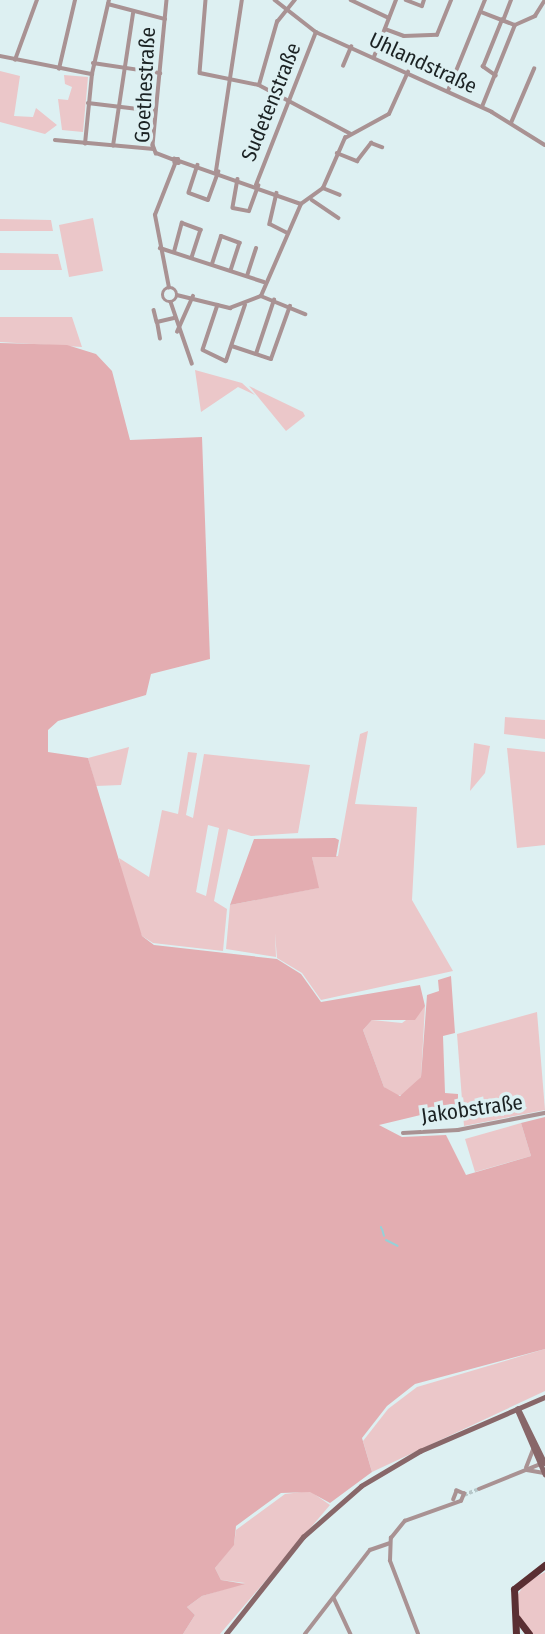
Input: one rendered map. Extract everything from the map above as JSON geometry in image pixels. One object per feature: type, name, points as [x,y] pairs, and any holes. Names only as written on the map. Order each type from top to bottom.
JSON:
[{"type":"highway","points":[[516,1634],[514,1590],[545,1567]]},
{"type":"highway","points":[[529,1634],[518,1622],[514,1600],[526,1579],[545,1567]]},
{"type":"main road","points":[[226,1634],[291,1551],[350,1494],[403,1460],[545,1397]]},
{"type":"main road","points":[[523,1420],[531,1403]]},
{"type":"main road","points":[[518,1408],[533,1447],[544,1463]]},
{"type":"main road","points":[[500,1416],[523,1420]]},
{"type":"main road","points":[[523,1420],[544,1463],[545,1474]]},
{"type":"street","points":[[15,60],[37,0]]},
{"type":"street","points":[[59,69],[75,0]]},
{"type":"street","name":"Goethestraße","points":[[167,0],[154,149],[176,162],[198,165],[257,185],[301,204]]},
{"type":"street","points":[[206,0],[200,73],[230,76],[259,85],[351,134]]},
{"type":"street","points":[[198,165],[189,193],[208,200],[217,172],[242,0]]},
{"type":"street","name":"Uhlandstraße","points":[[275,0],[316,32],[482,107],[545,145]]},
{"type":"street","points":[[259,85],[286,10],[295,0]]},
{"type":"street","points":[[351,0],[389,18]]},
{"type":"street","points":[[374,57],[396,0]]},
{"type":"street","points":[[406,0],[422,6],[424,0]]},
{"type":"street","points":[[385,29],[404,36],[437,35],[451,0]]},
{"type":"street","points":[[448,91],[485,0]]},
{"type":"street","points":[[496,76],[483,67],[511,0]]},
{"type":"street","points":[[481,12],[515,25],[536,16],[545,0]]},
{"type":"street","points":[[85,144],[93,63],[108,2],[133,14],[165,19]]},
{"type":"street","points":[[113,146],[122,67],[133,14]]},
{"type":"street","points":[[482,107],[515,25]]},
{"type":"street","name":"Sudetenstraße","points":[[238,179],[233,208],[249,211],[316,32]]},
{"type":"street","name":"Uhlandstraße","points":[[342,66],[351,47]]},
{"type":"street","points":[[0,56],[92,74]]},
{"type":"street","points":[[93,63],[160,73]]},
{"type":"street","points":[[511,123],[534,69]]},
{"type":"street","points":[[261,296],[264,282],[301,204],[312,200],[323,188],[337,153],[351,134],[389,114],[408,72]]},
{"type":"street","points":[[88,103],[156,111]]},
{"type":"street","points":[[55,140],[154,149]]},
{"type":"street","points":[[337,153],[357,161],[371,143],[382,147]]},
{"type":"street","points":[[176,162],[156,206],[160,248],[169,288],[177,295],[194,296],[218,305],[245,305],[261,296],[305,314]]},
{"type":"street","points":[[323,188],[340,195]]},
{"type":"street","points":[[277,193],[269,219],[288,233]]},
{"type":"street","points":[[312,200],[339,218]]},
{"type":"street","points":[[174,252],[182,223],[201,230],[192,257]]},
{"type":"street","points":[[212,264],[221,236],[240,243],[231,271]]},
{"type":"street","points":[[160,248],[264,282]]},
{"type":"street","points":[[247,276],[256,248]]},
{"type":"street","points":[[169,288],[164,296],[171,302],[177,332],[192,363]]},
{"type":"street","points":[[171,302],[177,295]]},
{"type":"street","points":[[177,332],[194,296]]},
{"type":"street","points":[[256,354],[274,300]]},
{"type":"street","points":[[218,305],[203,350],[226,361],[245,305]]},
{"type":"street","points":[[232,346],[271,359],[290,306]]},
{"type":"street","points":[[153,310],[160,340]]},
{"type":"street","points":[[157,322],[174,318]]},
{"type":"street","name":"Jakobstraße","points":[[403,1133],[458,1130],[545,1114]]},
{"type":"street","points":[[525,1470],[533,1447]]},
{"type":"street","points":[[479,1489],[544,1463]]},
{"type":"street","points":[[525,1470],[545,1474]]},
{"type":"street","points":[[305,1634],[370,1550],[390,1543],[405,1521],[454,1499]]},
{"type":"street","points":[[390,1543],[418,1634]]},
{"type":"street","points":[[333,1598],[351,1634]]},
{"type":"shaded area","points":[[0,71],[20,76],[14,116],[33,117],[36,108],[57,125],[45,134],[0,122]]},
{"type":"shaded area","points":[[64,75],[88,77],[83,132],[62,130],[58,99],[68,100],[72,87],[65,84]]},
{"type":"shaded area","points":[[93,218],[103,271],[69,277],[59,225]]},
{"type":"shaded area","points":[[0,219],[51,220],[53,231],[0,231]]},
{"type":"shaded area","points":[[0,253],[58,254],[62,270],[0,270]]},
{"type":"shaded area","points":[[0,317],[72,317],[82,347],[0,342]]},
{"type":"shaded area","points":[[0,343],[67,345],[96,354],[112,371],[130,440],[202,437],[210,659],[151,674],[146,695],[58,721],[48,730],[48,752],[88,758],[142,936],[154,945],[277,959],[301,974],[321,1002],[420,985],[425,1006],[415,1020],[372,1020],[363,1030],[384,1087],[400,1096],[421,1077],[427,995],[439,991],[438,980],[451,976],[455,1033],[443,1036],[445,1093],[458,1094],[458,1106],[379,1125],[402,1137],[446,1135],[466,1175],[531,1156],[521,1123],[545,1117],[545,1349],[415,1384],[387,1406],[362,1438],[372,1472],[330,1503],[310,1492],[281,1493],[236,1526],[234,1545],[215,1568],[221,1580],[245,1584],[202,1596],[187,1607],[195,1615],[183,1634],[0,1634]]},
{"type":"shaded area","points":[[195,370],[242,383],[255,395],[238,387],[201,412]]},
{"type":"shaded area","points":[[249,386],[303,412],[305,416],[286,431]]},
{"type":"shaded area","points":[[505,717],[545,720],[545,739],[504,734]]},
{"type":"shaded area","points":[[368,731],[355,804],[417,807],[412,900],[453,971],[321,1000],[302,973],[277,958],[275,933],[276,957],[226,949],[230,905],[318,888],[312,857],[338,856],[360,734]]},
{"type":"shaded area","points":[[474,743],[490,746],[485,773],[470,791]]},
{"type":"shaded area","points":[[129,747],[121,785],[96,786],[88,758]]},
{"type":"shaded area","points":[[507,748],[545,752],[545,845],[517,848]]},
{"type":"shaded area","points":[[188,752],[197,753],[186,815],[193,818],[204,754],[310,765],[298,833],[251,836],[228,829],[214,901],[227,909],[223,951],[153,943],[142,936],[126,900],[119,858],[149,877],[162,810],[178,814]],"holes":[[[208,825],[219,828],[206,896],[196,892]]]},
{"type":"shaded area","points":[[254,839],[339,840],[336,857],[312,857],[319,888],[230,905]]},
{"type":"shaded area","points":[[425,1006],[421,1077],[405,1095],[393,1095],[384,1087],[363,1030],[372,1020],[402,1023]]},
{"type":"shaded area","points":[[537,1012],[545,1110],[464,1126],[457,1034]]},
{"type":"shaded area","points":[[521,1123],[531,1156],[475,1172],[465,1139]]},
{"type":"shaded area","points":[[545,1349],[545,1391],[372,1472],[363,1441],[388,1409],[417,1387]]},
{"type":"shaded area","points":[[310,1491],[330,1505],[220,1634],[183,1634],[195,1615],[187,1607],[202,1596],[245,1583],[221,1580],[215,1568],[234,1544],[236,1530],[285,1494]]},
{"type":"shaded area","points":[[545,1572],[545,1634],[532,1634],[519,1621],[516,1598],[525,1583]]},
{"type":"waterway","points":[[382,1229],[384,1236]]},
{"type":"waterway","points":[[386,1240],[398,1246]]},
{"type":"tunnel","points":[[464,1495],[479,1489]]}]
